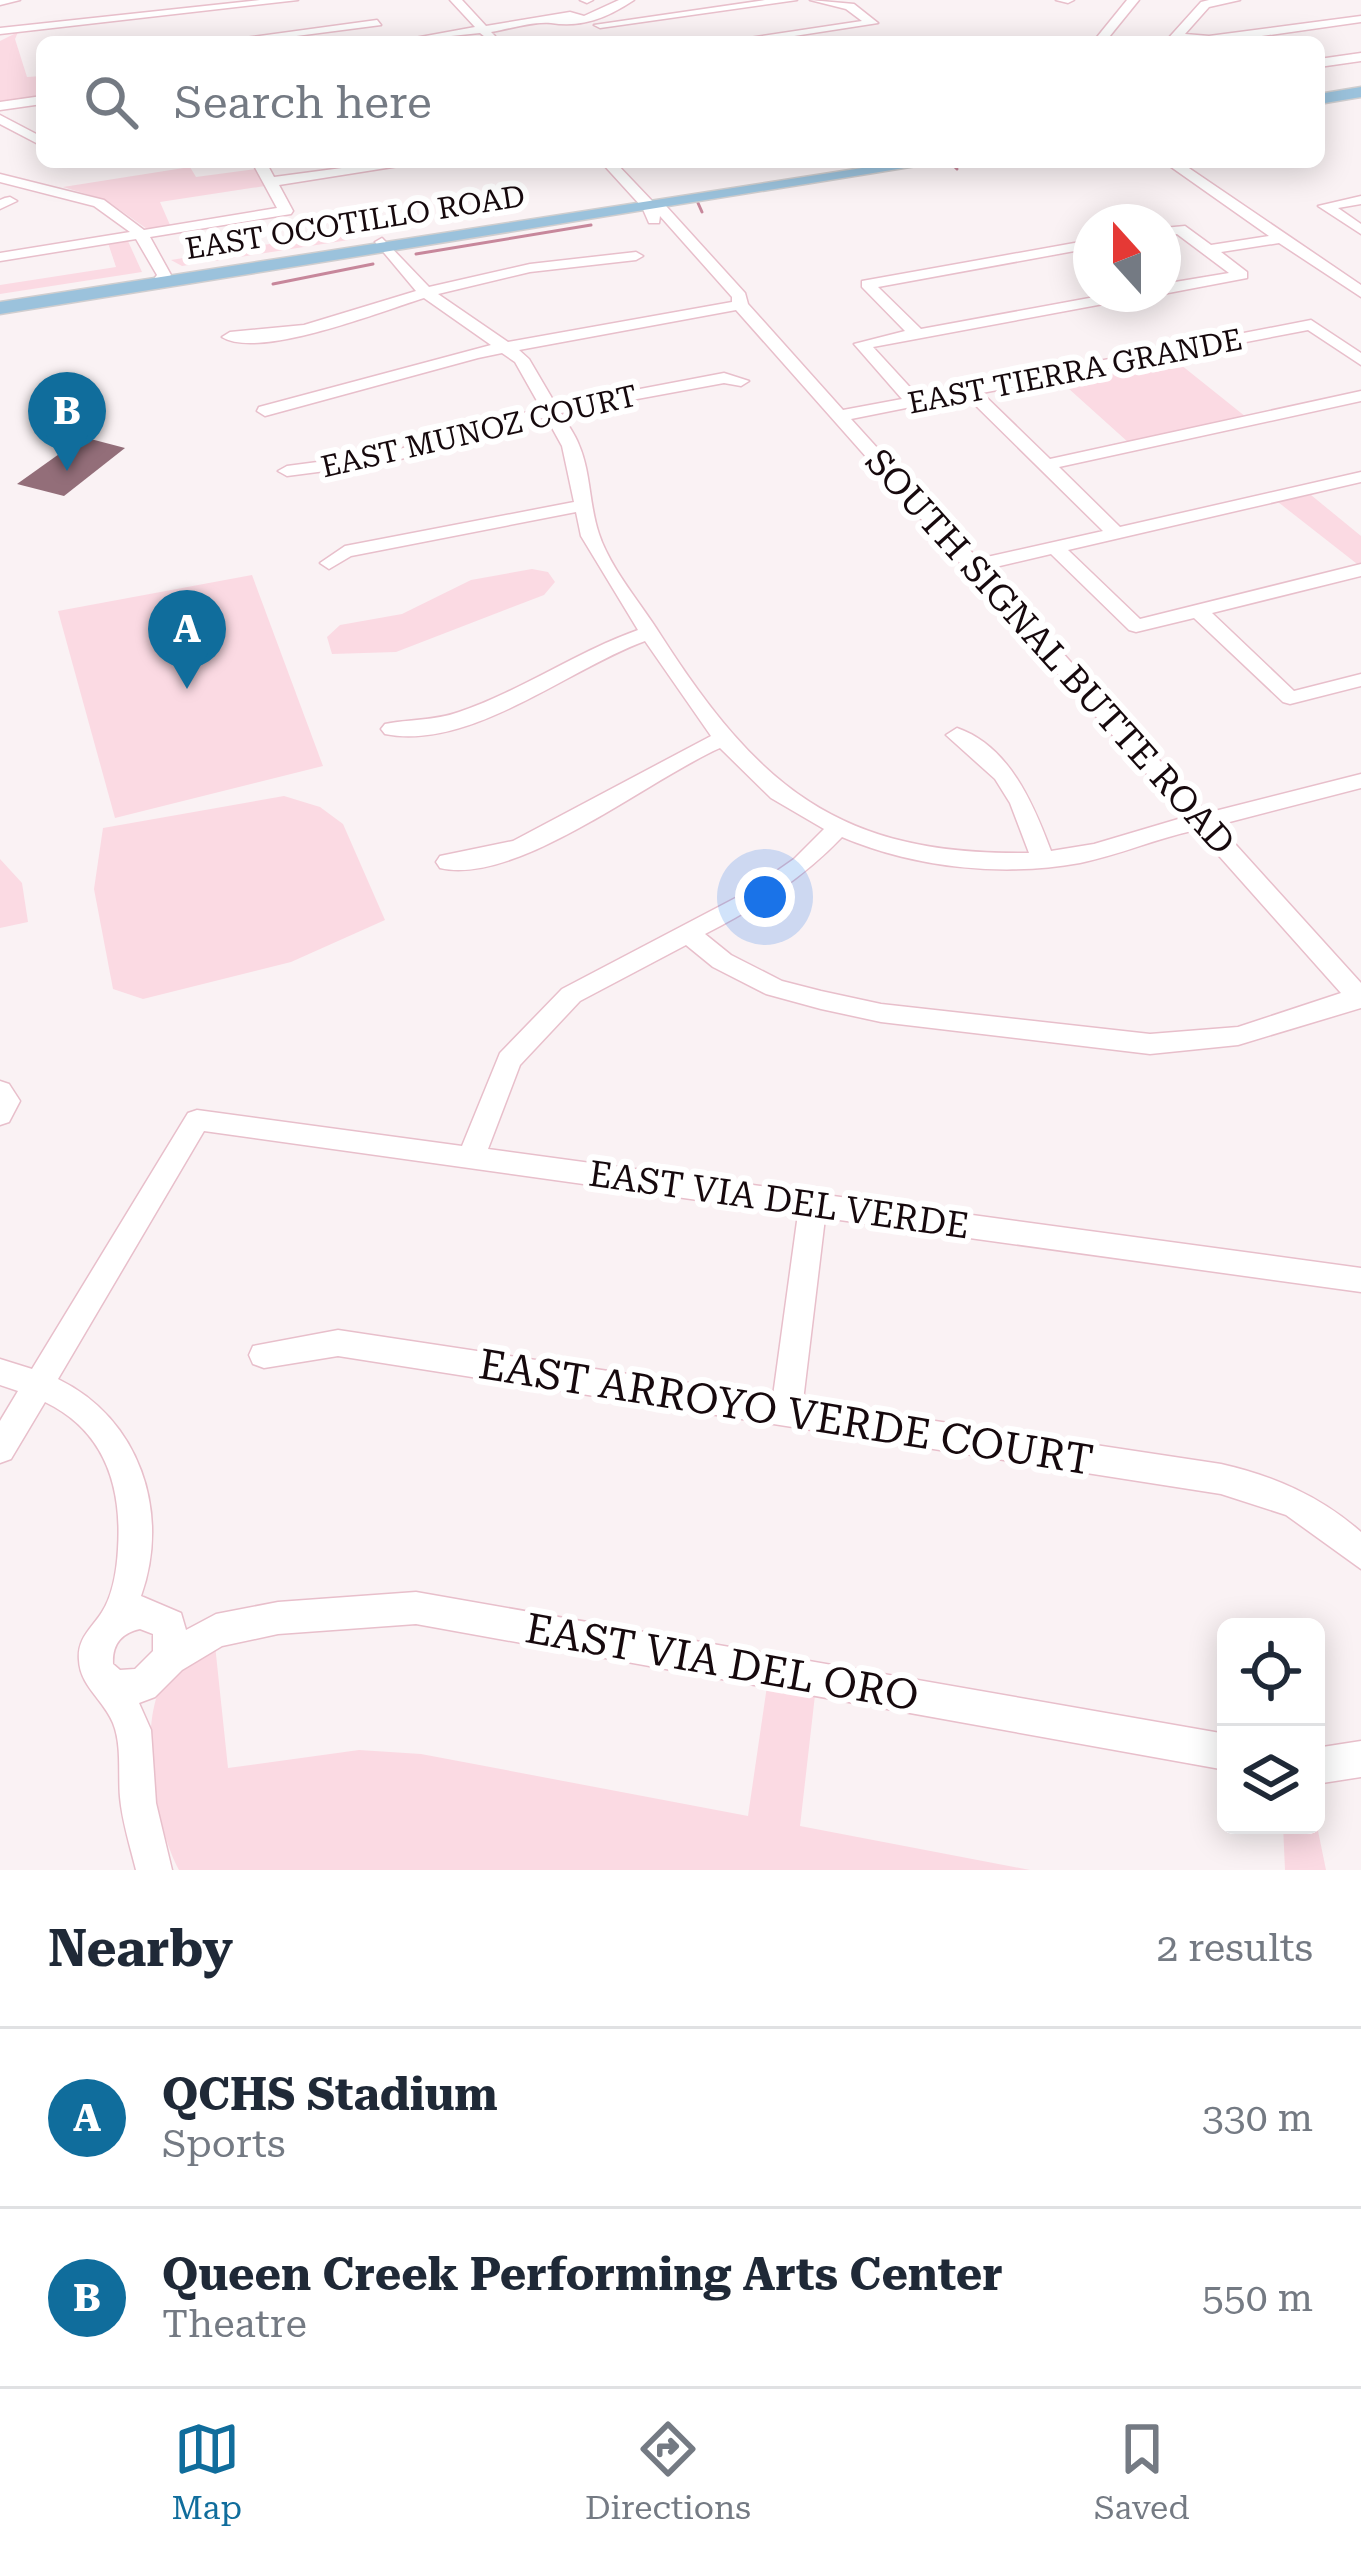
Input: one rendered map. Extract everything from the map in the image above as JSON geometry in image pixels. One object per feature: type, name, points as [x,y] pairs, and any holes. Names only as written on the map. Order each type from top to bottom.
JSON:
[{"type":"main road","points":[[1325,98],[1361,92]]},
{"type":"main road","name":"EAST OCOTILLO ROAD","points":[[0,304],[857,168]]},
{"type":"main road","name":"EAST OCOTILLO ROAD","points":[[647,203],[891,168]]},
{"type":"street","points":[[0,2],[14,0]]},
{"type":"street","points":[[0,31],[292,0]]},
{"type":"street","points":[[456,0],[488,35],[579,18],[676,15],[791,0]]},
{"type":"street","points":[[602,17],[628,0]]},
{"type":"street","points":[[774,36],[872,23],[850,6],[816,0]]},
{"type":"street","points":[[1104,36],[1133,0]]},
{"type":"street","points":[[1115,24],[1142,0]]},
{"type":"street","points":[[1177,36],[1205,4],[1234,0]]},
{"type":"street","points":[[653,3],[676,15]]},
{"type":"street","points":[[258,36],[372,17],[389,36]]},
{"type":"street","points":[[602,17],[615,36]]},
{"type":"street","points":[[1238,36],[1361,19]]},
{"type":"street","points":[[66,26],[70,36]]},
{"type":"street","points":[[1325,62],[1361,57]]},
{"type":"street","points":[[0,106],[36,101]]},
{"type":"street","points":[[0,119],[36,139]]},
{"type":"street","points":[[0,257],[286,211],[262,168]]},
{"type":"street","points":[[270,182],[373,168]]},
{"type":"street","name":"SOUTH SIGNAL BUTTE ROAD","points":[[614,168],[724,298],[740,305],[1360,998]]},
{"type":"street","points":[[1180,168],[1361,292]]},
{"type":"street","points":[[0,178],[99,202],[122,213],[140,234]]},
{"type":"street","points":[[1361,200],[1324,206],[1361,230]]},
{"type":"street","points":[[140,234],[136,242],[158,278]]},
{"type":"street","points":[[1181,235],[1242,274],[1181,286]]},
{"type":"street","points":[[1209,250],[1282,238]]},
{"type":"street","points":[[384,244],[425,292],[521,359],[571,446],[590,536],[725,738],[788,798],[841,825],[934,855],[1043,859],[1112,847],[1361,781]]},
{"type":"street","points":[[917,334],[867,284],[1073,247]]},
{"type":"street","points":[[230,337],[312,328],[425,292],[499,275],[636,256]]},
{"type":"street","points":[[265,411],[507,347],[740,305]]},
{"type":"street","points":[[914,402],[862,344],[1073,306]]},
{"type":"street","name":"EAST TIERRA GRANDE","points":[[839,416],[1311,325],[1361,360]]},
{"type":"street","name":"EAST MUNOZ COURT","points":[[287,471],[320,471],[405,455],[551,410],[724,378],[741,381]]},
{"type":"street","points":[[970,392],[1116,533]]},
{"type":"street","points":[[1045,465],[1361,396]]},
{"type":"street","points":[[973,566],[1361,477]]},
{"type":"street","points":[[329,562],[345,552],[585,505]]},
{"type":"street","points":[[1055,548],[1136,626],[1361,571]]},
{"type":"street","points":[[1197,610],[1290,698],[1361,680]]},
{"type":"street","points":[[392,729],[429,730],[466,719],[593,652],[652,632]]},
{"type":"street","points":[[957,735],[991,757],[1012,782],[1043,859]]},
{"type":"street","points":[[448,862],[481,861],[568,824],[686,752],[725,738]]},
{"type":"street","points":[[1202,821],[1216,810],[1361,770]]},
{"type":"street","points":[[471,1158],[501,1075],[537,1027],[603,975],[689,934],[783,880],[841,825]]},
{"type":"street","points":[[689,934],[722,961],[775,988],[820,1000],[1150,1044],[1238,1036],[1360,998]]},
{"type":"street","points":[[0,1091],[8,1101],[0,1115]]},
{"type":"street","name":"EAST VIA DEL VERDE","points":[[40,1382],[197,1120],[1361,1280]]},
{"type":"street","points":[[786,1412],[813,1204]]},
{"type":"street","name":"EAST ARROYO VERDE COURT","points":[[264,1354],[338,1343],[1221,1479],[1262,1487],[1304,1505],[1361,1553]]},
{"type":"street","points":[[0,1372],[40,1382],[104,1424],[122,1454],[134,1521],[133,1572],[117,1620],[94,1651],[98,1674],[115,1688],[134,1730]]},
{"type":"street","points":[[0,1449],[40,1382]]},
{"type":"street","points":[[133,1572],[161,1644],[134,1730],[138,1803],[154,1870]]},
{"type":"street","name":"EAST VIA DEL ORO","points":[[161,1644],[328,1611],[416,1609],[1217,1750]]},
{"type":"street","points":[[117,1620],[161,1644]]},
{"type":"street","points":[[115,1688],[161,1644]]},
{"type":"street","points":[[1325,1765],[1361,1760]]},
{"type":"shaded area","points":[[18,32],[15,39],[27,77],[36,76],[36,99],[0,103],[0,41]]},
{"type":"shaded area","points":[[184,168],[191,168],[196,177],[256,169],[265,186],[160,202],[170,225],[147,229],[106,200],[63,187]]},
{"type":"shaded area","points":[[350,231],[355,239],[182,266],[171,260]]},
{"type":"shaded area","points":[[127,239],[142,272],[0,294],[0,285],[116,267],[108,243]]},
{"type":"shaded area","points":[[1171,357],[1246,417],[1128,442],[1058,379]]},
{"type":"shaded area","points":[[1311,495],[1361,536],[1361,567],[1278,502]]},
{"type":"shaded area","points":[[532,569],[548,572],[555,582],[544,595],[396,652],[332,654],[327,637],[340,625],[402,614],[471,580]]},
{"type":"shaded area","points":[[252,575],[323,766],[115,818],[58,611]]},
{"type":"shaded area","points":[[284,796],[320,807],[343,824],[385,920],[291,962],[143,999],[113,989],[94,889],[103,828]]},
{"type":"shaded area","points":[[0,859],[22,883],[28,922],[0,928]]},
{"type":"shaded area","points":[[215,1645],[228,1768],[359,1750],[421,1754],[748,1816],[767,1686],[815,1695],[800,1826],[1030,1870],[179,1870],[156,1797],[153,1711],[173,1669]]},
{"type":"shaded area","points":[[1283,1834],[1319,1834],[1326,1870],[1285,1870]]},
{"type":"building","points":[[83,437],[125,448],[64,496],[17,484]]},
{"type":"waterway","points":[[698,203],[702,212]]},
{"type":"waterway","points":[[416,254],[591,225]]},
{"type":"waterway","points":[[273,284],[373,264]]},
{"type":"place","name":"Queen Creek Performing Arts Center","points":[[67,471]]},
{"type":"place","name":"QCHS Stadium","points":[[187,689]]}]
